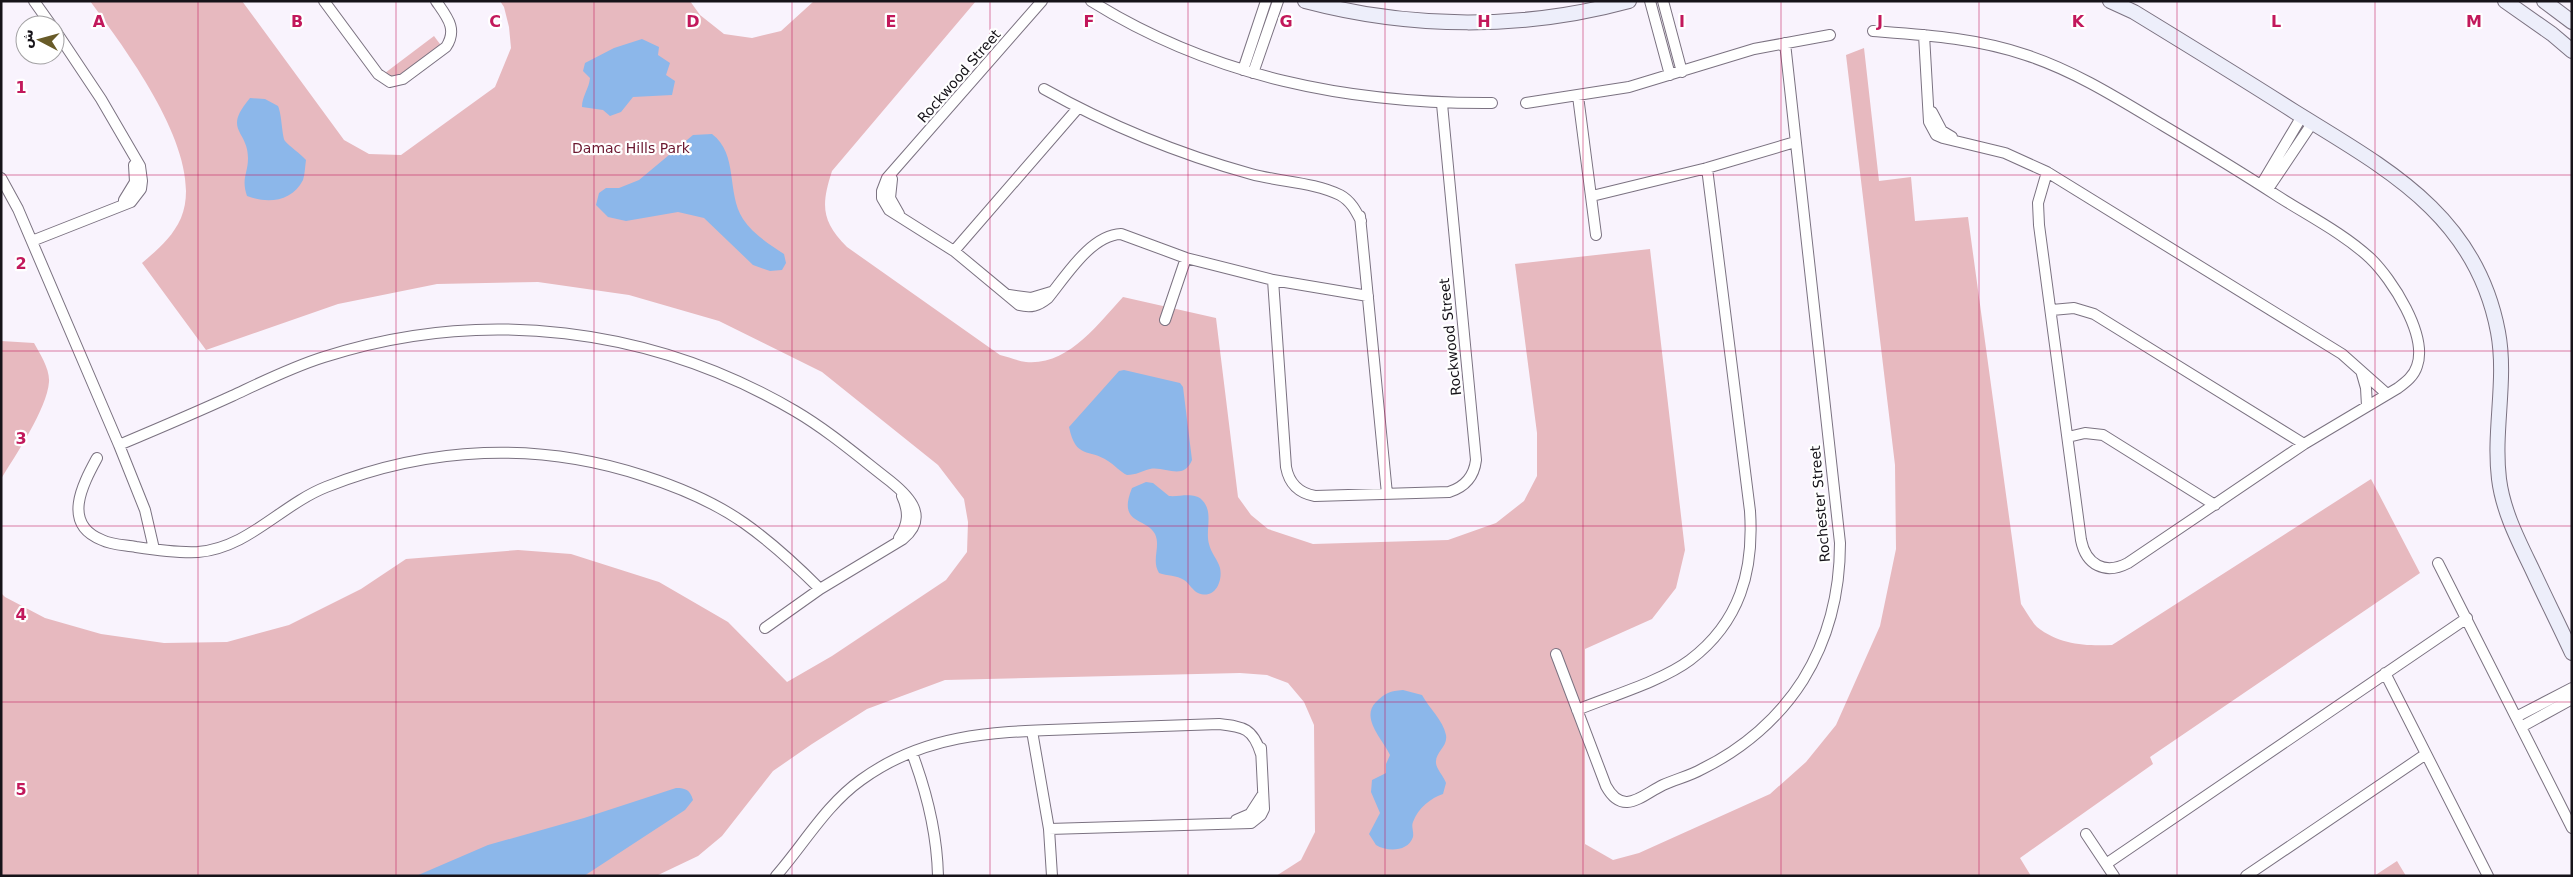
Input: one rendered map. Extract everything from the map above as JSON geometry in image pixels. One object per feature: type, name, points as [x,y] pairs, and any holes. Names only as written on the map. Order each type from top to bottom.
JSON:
[{"type":"street","points":[[34,1],[44,15]]},
{"type":"street","points":[[324,1],[378,74],[390,82],[403,78],[446,47],[450,40],[451,24],[436,1]]},
{"type":"street","name":"Rockwood Street","points":[[1042,1],[884,184],[882,198],[888,210],[954,251],[1019,304],[1034,307],[1042,304],[1097,241],[1112,234],[1130,236],[1186,258],[1273,280],[1368,296]]},
{"type":"street","points":[[1091,1],[1148,32],[1195,53],[1248,72],[1348,95],[1442,104],[1492,104]]},
{"type":"street","points":[[1248,72],[1266,1]]},
{"type":"street","points":[[1248,72],[1278,1]]},
{"type":"street","points":[[1305,1],[1397,18],[1488,24],[1572,15],[1629,1]]},
{"type":"street","points":[[1650,1],[1670,75]]},
{"type":"street","points":[[1663,1],[1682,72]]},
{"type":"street","points":[[2110,1],[2134,12],[2406,182],[2433,208],[2451,229],[2476,268],[2490,301],[2498,333],[2500,376],[2497,438],[2499,478],[2503,500],[2511,524],[2572,653]]},
{"type":"street","points":[[2505,1],[2552,34],[2572,51]]},
{"type":"street","points":[[2544,1],[2572,22]]},
{"type":"street","points":[[1873,31],[1924,35],[1992,45],[2058,67],[2117,98],[2264,187],[2370,258],[2398,293],[2408,314],[2420,351],[2417,366],[2410,379],[2304,444],[2118,568],[2108,569],[2097,566],[2089,560],[2083,551],[2052,310],[2037,214],[2038,202],[2047,172]]},
{"type":"street","points":[[1526,103],[1629,87],[1754,49],[1830,35]]},
{"type":"street","points":[[1924,35],[1929,122],[1932,129],[1943,138],[2004,153],[2047,172],[2342,354],[2387,394]]},
{"type":"street","name":"Rochester Street","points":[[1556,654],[1609,792],[1618,799],[1635,802],[1662,786],[1716,762],[1756,734],[1780,710],[1802,682],[1826,633],[1838,580],[1840,543],[1785,42]]},
{"type":"street","points":[[32,241],[131,202],[141,189],[142,174],[101,99],[65,45]]},
{"type":"street","points":[[1044,90],[1123,130],[1187,155],[1253,175],[1321,189],[1339,189],[1353,196],[1358,203],[1361,221],[1387,494]]},
{"type":"street","points":[[1578,96],[1596,235]]},
{"type":"street","name":"Rockwood Street","points":[[1273,280],[1286,466],[1289,479],[1302,492],[1315,496],[1456,490],[1467,482],[1476,466],[1442,104]]},
{"type":"street","points":[[954,251],[1078,108]]},
{"type":"street","points":[[2264,187],[2308,119]]},
{"type":"street","points":[[1592,196],[1707,168],[1796,142]]},
{"type":"street","points":[[1577,710],[1662,675],[1689,661],[1710,642],[1727,620],[1741,595],[1749,567],[1752,539],[1750,511],[1707,168]]},
{"type":"street","points":[[1,178],[32,241],[120,445],[145,510],[154,549]]},
{"type":"street","points":[[1165,320],[1186,258]]},
{"type":"street","points":[[2052,310],[2074,308],[2094,314],[2304,444]]},
{"type":"street","points":[[120,445],[279,374],[321,358],[364,345],[408,335],[498,328],[542,331],[631,344],[674,356],[717,372],[797,412],[834,437],[899,488],[906,506],[907,520],[895,543],[820,589],[765,628]]},
{"type":"street","points":[[2361,370],[2366,388],[2367,406]]},
{"type":"street","points":[[2068,437],[2085,432],[2103,435],[2215,505]]},
{"type":"street","points":[[97,458],[79,494],[78,508],[81,522],[89,532],[101,540],[154,549],[198,552],[222,547],[244,538],[294,503],[322,489],[352,477],[403,462],[456,454],[508,451],[561,455],[613,466],[664,482],[697,497],[742,522],[776,547],[820,589]]},
{"type":"street","points":[[2438,563],[2572,828]]},
{"type":"street","points":[[2106,864],[2467,618]]},
{"type":"street","points":[[2385,673],[2488,876]]},
{"type":"street","points":[[2516,717],[2572,688]]},
{"type":"street","points":[[2521,727],[2572,699]]},
{"type":"street","points":[[776,876],[839,799],[861,780],[886,764],[912,753],[980,733],[1218,724],[1233,720],[1250,724],[1260,737],[1264,790],[1250,814],[1240,820],[1049,829]]},
{"type":"street","points":[[1032,731],[1049,829],[1052,876]]},
{"type":"street","points":[[912,753],[930,807],[938,876]]},
{"type":"street","points":[[2246,876],[2426,754]]},
{"type":"street","points":[[2086,834],[2114,876]]},
{"type":"green space","name":"Damac Hills Park","points":[[90,1],[242,1],[344,140],[369,154],[401,155],[495,87],[511,48],[509,27],[504,7],[500,1],[690,1],[700,15],[724,34],[752,38],[781,31],[814,1],[976,1],[832,171],[825,203],[828,220],[832,229],[847,247],[1000,355],[1026,362],[1041,361],[1069,350],[1081,341],[1123,297],[1216,318],[1238,497],[1251,515],[1268,529],[1313,544],[1448,540],[1496,523],[1524,501],[1537,476],[1537,433],[1515,264],[1650,249],[1685,550],[1676,588],[1652,619],[1585,649],[1585,844],[1613,860],[1639,853],[1770,794],[1806,762],[1836,725],[1880,626],[1896,549],[1895,465],[1846,55],[1864,48],[1879,181],[1911,177],[1915,221],[1968,217],[2021,604],[2037,627],[2064,641],[2092,645],[2112,645],[2371,479],[2420,573],[2150,757],[2153,764],[2020,858],[2031,876],[1276,876],[1301,860],[1315,832],[1314,725],[1304,702],[1288,683],[1267,675],[1240,673],[945,680],[867,709],[812,744],[773,771],[722,836],[698,856],[656,876],[1,876],[1,593],[5,597],[45,618],[101,634],[164,643],[227,642],[289,625],[361,589],[406,559],[518,550],[571,554],[659,582],[728,622],[787,682],[832,656],[946,580],[967,552],[968,522],[964,499],[938,465],[822,372],[719,321],[629,295],[538,282],[437,284],[338,304],[206,350],[142,263],[169,237],[181,218],[186,193],[183,165],[173,135],[141,74]]},
{"type":"green space","points":[[434,36],[443,48],[394,84],[385,73]]},
{"type":"green space","points":[[1,341],[34,343],[46,367],[49,382],[43,405],[37,418],[1,479]]},
{"type":"green space","points":[[2397,861],[2406,876],[2374,876]]},
{"type":"water","points":[[642,39],[659,47],[658,55],[670,63],[666,75],[675,81],[672,95],[633,97],[621,112],[610,116],[603,110],[582,107],[590,78],[583,71],[585,63],[614,48]]},
{"type":"water","points":[[250,98],[265,99],[278,106],[285,141],[306,160],[303,180],[286,197],[263,200],[247,196],[245,176],[248,163],[247,149],[237,124],[242,109]]},
{"type":"water","points":[[712,134],[726,152],[735,197],[743,219],[757,234],[784,254],[786,263],[782,270],[770,271],[753,265],[704,218],[678,212],[626,221],[608,217],[596,205],[599,193],[606,188],[619,188],[639,180],[693,135]]},
{"type":"water","points":[[1124,370],[1180,383],[1183,387],[1192,460],[1184,470],[1150,469],[1127,475],[1108,461],[1084,452],[1075,444],[1069,427],[1119,371]]},
{"type":"water","points":[[1146,482],[1153,483],[1169,496],[1195,496],[1206,505],[1208,510],[1209,544],[1221,573],[1219,583],[1213,592],[1209,594],[1198,593],[1181,578],[1159,573],[1156,563],[1157,539],[1155,534],[1146,525],[1134,518],[1128,508],[1128,500],[1132,488]]},
{"type":"water","points":[[1403,690],[1422,695],[1442,724],[1446,739],[1437,756],[1436,763],[1446,783],[1443,794],[1425,804],[1418,812],[1412,824],[1413,837],[1407,846],[1391,850],[1376,845],[1369,834],[1380,813],[1371,792],[1372,780],[1386,773],[1386,764],[1390,755],[1374,729],[1370,715],[1372,708],[1382,696]]},
{"type":"water","points":[[676,788],[687,790],[692,797],[693,800],[685,810],[584,876],[416,876],[488,845],[584,818]]}]
